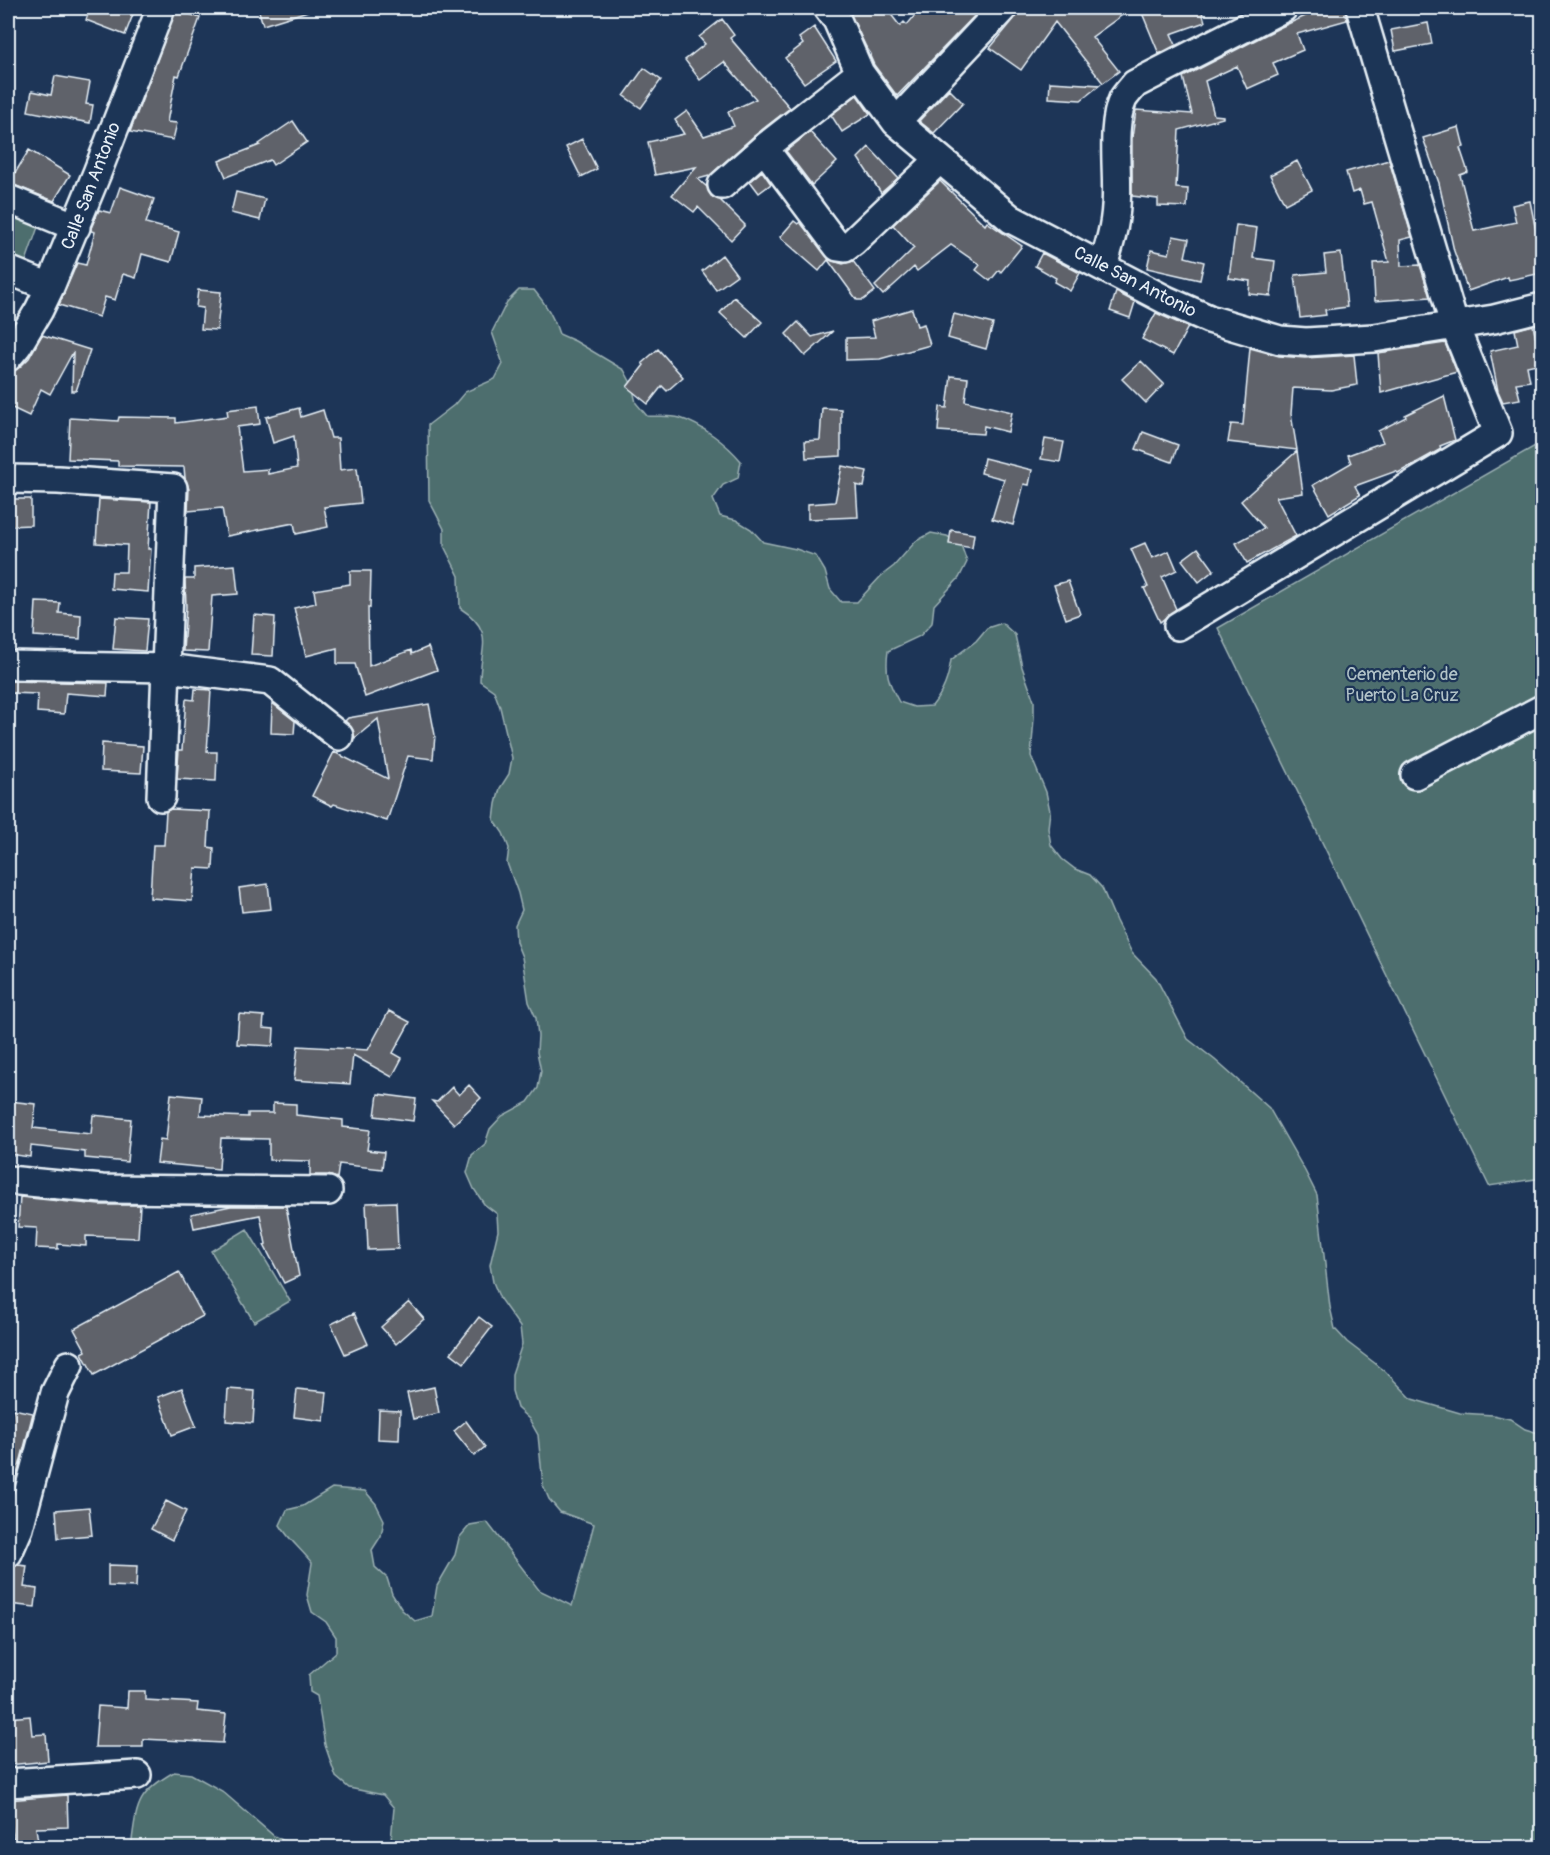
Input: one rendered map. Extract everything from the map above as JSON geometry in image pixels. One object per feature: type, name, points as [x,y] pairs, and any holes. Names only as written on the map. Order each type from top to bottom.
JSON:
[{"type":"street","name":"Calle San Antonio","points":[[8,357],[18,345],[50,288],[76,227],[160,8]]},
{"type":"street","name":"Calle San Antonio","points":[[828,8],[837,20],[860,73],[896,122],[1011,219],[1166,300],[1209,319],[1280,340],[1306,342],[1374,338],[1494,319],[1542,307]]},
{"type":"street","points":[[896,122],[1003,8]]},
{"type":"street","points":[[1103,266],[1113,232],[1117,182],[1117,138],[1119,115],[1124,98],[1135,84],[1283,8]]},
{"type":"street","points":[[1178,626],[1498,433],[1454,324],[1360,8]]},
{"type":"street","points":[[722,185],[764,148],[860,73]]},
{"type":"street","points":[[764,148],[838,247],[845,248],[940,159]]},
{"type":"street","points":[[8,200],[76,227]]},
{"type":"street","points":[[8,270],[50,288]]},
{"type":"street","points":[[8,479],[173,488],[161,797]]},
{"type":"street","points":[[8,665],[167,668],[270,681],[339,736]]},
{"type":"street","points":[[1415,775],[1542,709]]},
{"type":"street","points":[[8,1180],[102,1190],[328,1191]]},
{"type":"street","points":[[8,1553],[19,1528],[55,1393],[69,1365]]},
{"type":"street","points":[[8,1783],[137,1775]]},
{"type":"green space","points":[[8,211],[39,224],[25,264],[8,258]]},
{"type":"green space","points":[[519,290],[534,290],[549,311],[559,334],[624,370],[632,385],[636,403],[647,416],[672,417],[688,421],[705,430],[729,448],[741,461],[738,478],[723,485],[713,499],[720,516],[736,520],[751,529],[763,542],[816,556],[825,571],[830,589],[841,602],[857,602],[916,541],[931,533],[947,536],[961,545],[967,562],[959,578],[934,605],[932,623],[920,636],[888,651],[888,677],[899,702],[914,707],[932,706],[945,684],[951,660],[976,641],[987,628],[1002,623],[1015,635],[1022,667],[1034,701],[1031,756],[1046,792],[1050,811],[1048,828],[1051,845],[1062,859],[1075,869],[1090,875],[1102,888],[1132,953],[1156,978],[1188,1039],[1269,1108],[1317,1195],[1330,1307],[1335,1329],[1347,1342],[1385,1371],[1412,1399],[1460,1413],[1493,1415],[1510,1419],[1525,1429],[1542,1434],[1542,1847],[394,1847],[391,1840],[394,1808],[383,1795],[349,1788],[336,1777],[325,1745],[317,1696],[310,1692],[309,1675],[336,1652],[336,1637],[326,1622],[312,1612],[307,1595],[312,1563],[280,1525],[287,1510],[303,1506],[332,1488],[365,1491],[376,1504],[384,1520],[381,1536],[372,1550],[375,1567],[387,1578],[392,1594],[402,1610],[415,1621],[432,1616],[437,1586],[455,1555],[459,1538],[470,1525],[487,1522],[539,1590],[572,1606],[594,1524],[560,1512],[549,1499],[543,1485],[538,1435],[529,1419],[517,1408],[512,1391],[512,1374],[522,1344],[520,1327],[500,1299],[493,1282],[490,1265],[498,1231],[497,1214],[484,1204],[467,1173],[472,1155],[485,1144],[490,1129],[502,1116],[528,1102],[538,1088],[541,1071],[537,1052],[536,1018],[529,1002],[522,957],[516,942],[515,925],[522,910],[507,863],[509,848],[494,820],[500,788],[509,774],[512,758],[494,691],[480,681],[484,640],[482,632],[471,616],[460,608],[459,576],[444,546],[444,529],[429,500],[428,425],[454,405],[465,392],[495,379],[503,364],[492,332],[507,302]]},
{"type":"green space","name":"Cementerio de Puerto La Cruz","points":[[1542,442],[1542,1178],[1489,1186],[1218,628]]},
{"type":"green space","points":[[247,1229],[290,1301],[254,1322],[211,1251]]},
{"type":"green space","points":[[174,1772],[191,1774],[222,1791],[274,1836],[296,1847],[131,1847],[140,1802],[152,1787]]},
{"type":"building","points":[[90,8],[124,8],[134,12],[125,35],[86,20]]},
{"type":"building","points":[[258,8],[308,8],[308,11],[263,25]]},
{"type":"building","points":[[847,8],[886,8],[900,26],[904,22],[907,25],[921,8],[982,8],[897,96],[874,65],[871,54]]},
{"type":"building","points":[[1020,8],[1132,8],[1092,37],[1119,71],[1103,83],[1055,22],[1021,70],[990,48],[1015,18]]},
{"type":"building","points":[[1140,8],[1201,8],[1205,22],[1171,34],[1176,45],[1159,54]]},
{"type":"building","points":[[1310,8],[1345,8],[1347,20],[1297,34],[1303,50],[1273,63],[1278,75],[1247,89],[1237,66],[1205,81],[1214,115],[1223,116],[1223,118],[1179,130],[1176,188],[1188,189],[1187,207],[1158,206],[1158,199],[1132,196],[1132,138],[1136,110],[1192,114],[1183,77],[1312,13]]},
{"type":"building","points":[[176,9],[200,18],[179,76],[176,75],[167,122],[177,123],[173,140],[130,132]]},
{"type":"building","points":[[722,19],[734,35],[730,38],[790,108],[709,176],[698,179],[707,187],[711,196],[720,200],[745,225],[731,240],[698,207],[694,212],[672,195],[696,167],[655,175],[648,142],[684,134],[675,120],[687,111],[704,136],[734,126],[728,112],[756,99],[724,62],[700,80],[685,60],[705,44],[699,37]]},
{"type":"building","points":[[1428,23],[1432,44],[1395,51],[1391,30]]},
{"type":"building","points":[[814,27],[836,61],[804,83],[785,58],[803,44],[799,38]]},
{"type":"building","points":[[644,68],[661,80],[641,108],[624,96]]},
{"type":"building","points":[[55,76],[90,82],[86,104],[93,105],[90,123],[28,111],[32,91],[51,95]]},
{"type":"building","points":[[1050,82],[1100,85],[1081,100],[1049,98]]},
{"type":"building","points":[[949,89],[963,103],[934,133],[919,121]]},
{"type":"building","points":[[857,95],[870,114],[842,132],[831,115]]},
{"type":"building","points":[[293,121],[307,142],[273,165],[270,160],[226,177],[219,161],[260,145]]},
{"type":"building","points":[[1459,127],[1464,147],[1460,148],[1468,172],[1460,175],[1474,231],[1516,222],[1512,205],[1530,201],[1542,261],[1542,273],[1509,280],[1508,277],[1468,291],[1454,251],[1439,183],[1423,138]]},
{"type":"building","points":[[810,132],[837,162],[812,185],[786,151]]},
{"type":"building","points":[[582,139],[597,169],[581,177],[566,147]]},
{"type":"building","points":[[869,147],[898,178],[881,193],[858,158]]},
{"type":"building","points":[[29,150],[70,175],[54,201],[9,183]]},
{"type":"building","points":[[1389,160],[1412,237],[1400,240],[1401,266],[1420,265],[1430,297],[1375,301],[1373,263],[1389,262],[1372,202],[1364,204],[1360,190],[1352,193],[1346,172]]},
{"type":"building","points":[[1297,161],[1312,190],[1285,204],[1270,175]]},
{"type":"building","points":[[762,171],[771,184],[759,193],[750,181]]},
{"type":"building","points":[[940,181],[985,225],[987,222],[1022,246],[1001,272],[999,270],[990,281],[976,270],[980,265],[951,245],[917,271],[914,267],[883,295],[875,286],[914,248],[893,225]]},
{"type":"building","points":[[120,187],[154,199],[146,223],[179,232],[171,262],[142,254],[136,278],[123,274],[115,300],[105,297],[99,317],[59,305],[77,263],[86,265],[95,232],[91,231],[91,228],[99,210],[111,213]]},
{"type":"building","points":[[236,192],[265,199],[260,220],[231,213]]},
{"type":"building","points":[[794,221],[798,224],[800,222],[830,260],[843,264],[853,261],[875,291],[863,300],[857,300],[828,260],[819,271],[780,237]]},
{"type":"building","points":[[1236,225],[1257,228],[1253,258],[1275,261],[1271,296],[1249,294],[1250,281],[1229,278]]},
{"type":"building","points":[[1173,236],[1189,239],[1185,257],[1204,262],[1200,280],[1147,268],[1151,250],[1169,254]]},
{"type":"building","points":[[1042,253],[1080,273],[1070,291],[1054,282],[1056,278],[1035,266]]},
{"type":"building","points":[[1341,253],[1347,307],[1325,310],[1326,315],[1300,318],[1295,275],[1326,272],[1324,255]]},
{"type":"building","points":[[722,255],[737,275],[716,290],[702,271]]},
{"type":"building","points":[[198,290],[221,292],[217,330],[201,329],[203,308],[196,307]]},
{"type":"building","points":[[1116,292],[1135,302],[1130,318],[1110,311]]},
{"type":"building","points":[[734,297],[762,322],[747,338],[720,313]]},
{"type":"building","points":[[912,309],[917,326],[924,324],[930,345],[880,359],[846,360],[846,338],[875,337],[871,321]]},
{"type":"building","points":[[1156,313],[1188,327],[1173,355],[1142,339]]},
{"type":"building","points":[[954,314],[993,324],[986,349],[948,338]]},
{"type":"building","points":[[798,322],[812,337],[833,331],[805,356],[786,334]]},
{"type":"building","points":[[1533,325],[1541,363],[1527,366],[1530,381],[1516,383],[1520,399],[1503,402],[1498,391],[1490,351],[1518,345],[1515,330]]},
{"type":"building","points":[[42,335],[90,350],[76,391],[72,391],[73,352],[50,394],[41,389],[29,416],[8,406],[8,375],[29,358]]},
{"type":"building","points":[[1445,343],[1457,372],[1381,393],[1378,353]]},
{"type":"building","points":[[1250,348],[1279,356],[1305,358],[1354,355],[1357,385],[1331,390],[1293,388],[1291,414],[1297,450],[1228,442],[1231,424],[1243,425]]},
{"type":"building","points":[[658,349],[683,377],[667,391],[662,386],[648,404],[627,387],[644,365],[642,363]]},
{"type":"building","points":[[1141,361],[1164,384],[1146,403],[1122,379]]},
{"type":"building","points":[[951,376],[968,378],[965,401],[1012,412],[1008,432],[984,426],[983,434],[938,431],[940,407],[947,408]]},
{"type":"building","points":[[1444,396],[1455,440],[1440,446],[1441,449],[1398,473],[1396,471],[1355,486],[1360,495],[1329,514],[1313,485],[1351,463],[1348,455],[1383,442],[1378,431]]},
{"type":"building","points":[[258,406],[260,424],[237,427],[243,471],[268,469],[268,474],[297,468],[294,436],[273,443],[266,417],[299,408],[301,417],[323,410],[331,438],[338,438],[340,470],[357,468],[361,503],[324,507],[328,527],[296,534],[294,523],[227,536],[222,508],[188,511],[189,489],[184,467],[118,466],[118,461],[68,459],[70,418],[118,421],[119,417],[176,418],[176,423],[228,416],[227,410]]},
{"type":"building","points":[[822,408],[841,409],[841,456],[806,458],[805,441],[820,440]]},
{"type":"building","points":[[1143,432],[1178,445],[1172,462],[1136,449]]},
{"type":"building","points":[[1045,439],[1064,442],[1060,462],[1041,459]]},
{"type":"building","points":[[1297,451],[1303,493],[1276,497],[1296,536],[1247,563],[1236,543],[1264,528],[1241,501]]},
{"type":"building","points":[[984,458],[1032,470],[1029,485],[1024,484],[1013,525],[992,519],[1004,479],[981,473]]},
{"type":"building","points":[[842,466],[867,471],[864,487],[856,485],[858,517],[808,519],[808,504],[835,502]]},
{"type":"building","points":[[8,499],[31,499],[31,525],[8,526]]},
{"type":"building","points":[[99,499],[151,502],[148,592],[111,589],[112,572],[126,572],[127,545],[96,543]]},
{"type":"building","points":[[951,530],[974,534],[972,548],[949,544]]},
{"type":"building","points":[[1145,543],[1152,558],[1169,551],[1177,570],[1162,577],[1176,609],[1160,622],[1144,588],[1148,587],[1131,549]]},
{"type":"building","points":[[1198,548],[1214,570],[1199,582],[1182,560]]},
{"type":"building","points":[[235,565],[238,594],[212,596],[208,652],[183,651],[185,579],[194,579],[194,568]]},
{"type":"building","points":[[350,571],[371,571],[370,608],[368,607],[369,666],[411,650],[412,654],[428,647],[437,670],[365,697],[355,664],[337,664],[337,648],[306,656],[294,608],[316,603],[314,590],[350,584]]},
{"type":"building","points":[[1068,581],[1080,614],[1066,619],[1054,585]]},
{"type":"building","points":[[36,602],[60,603],[59,613],[81,615],[80,639],[34,636]]},
{"type":"building","points":[[254,615],[275,617],[273,656],[251,655]]},
{"type":"building","points":[[116,617],[148,619],[145,651],[113,649]]},
{"type":"building","points":[[8,681],[108,683],[107,696],[66,693],[64,714],[37,712],[38,694],[8,693]]},
{"type":"building","points":[[195,689],[211,690],[207,752],[217,752],[216,781],[177,779],[186,699],[194,700]]},
{"type":"building","points":[[272,703],[295,721],[294,734],[271,733]]},
{"type":"building","points":[[429,704],[435,735],[433,759],[408,756],[387,821],[334,804],[332,806],[312,796],[334,752],[388,779],[378,719],[355,738],[353,730],[345,721],[348,718]]},
{"type":"building","points":[[102,743],[143,746],[141,773],[101,771]]},
{"type":"building","points":[[171,809],[210,811],[208,847],[214,848],[213,869],[195,868],[192,901],[150,898],[153,845],[164,845],[166,811]]},
{"type":"building","points":[[268,884],[271,909],[242,912],[239,888]]},
{"type":"building","points":[[389,1011],[410,1022],[393,1053],[402,1058],[392,1077],[353,1055],[350,1084],[294,1080],[298,1046],[368,1050]]},
{"type":"building","points":[[239,1014],[264,1016],[263,1028],[274,1029],[273,1046],[237,1044]]},
{"type":"building","points":[[469,1085],[481,1098],[454,1124],[432,1101],[437,1102],[452,1087],[459,1095]]},
{"type":"building","points":[[171,1094],[202,1097],[200,1115],[248,1117],[248,1113],[273,1113],[273,1103],[296,1104],[296,1115],[343,1120],[343,1127],[370,1130],[367,1150],[384,1152],[382,1169],[339,1164],[337,1178],[328,1175],[310,1175],[310,1161],[269,1160],[269,1139],[221,1138],[219,1169],[157,1163],[160,1139],[166,1140]]},
{"type":"building","points":[[378,1094],[416,1099],[413,1121],[375,1116]]},
{"type":"building","points":[[8,1101],[36,1104],[33,1128],[91,1134],[93,1115],[131,1119],[127,1162],[85,1158],[85,1152],[31,1146],[30,1157],[8,1154]]},
{"type":"building","points":[[20,1197],[100,1205],[140,1205],[138,1238],[86,1236],[86,1246],[58,1244],[58,1249],[36,1248],[37,1228],[18,1227]]},
{"type":"building","points":[[396,1202],[398,1249],[368,1250],[366,1203]]},
{"type":"building","points":[[231,1206],[286,1206],[299,1276],[284,1283],[264,1245],[266,1244],[260,1215],[194,1228],[191,1214]]},
{"type":"building","points":[[179,1272],[203,1316],[94,1375],[82,1353],[86,1351],[74,1329]]},
{"type":"building","points":[[409,1302],[424,1319],[396,1344],[381,1327]]},
{"type":"building","points":[[354,1313],[368,1344],[345,1354],[331,1324]]},
{"type":"building","points":[[479,1317],[492,1327],[464,1363],[451,1353]]},
{"type":"building","points":[[434,1387],[439,1413],[413,1419],[407,1393]]},
{"type":"building","points":[[182,1388],[196,1426],[172,1435],[158,1397]]},
{"type":"building","points":[[228,1389],[255,1391],[253,1423],[226,1421]]},
{"type":"building","points":[[297,1389],[327,1392],[324,1421],[294,1417]]},
{"type":"building","points":[[13,1409],[33,1413],[8,1510],[8,1437]]},
{"type":"building","points":[[379,1410],[400,1411],[399,1440],[378,1439]]},
{"type":"building","points":[[466,1421],[485,1447],[474,1456],[454,1431]]},
{"type":"building","points":[[166,1501],[186,1511],[172,1540],[151,1529]]},
{"type":"building","points":[[89,1507],[92,1535],[58,1538],[56,1510]]},
{"type":"building","points":[[18,1565],[27,1566],[24,1587],[37,1589],[35,1607],[8,1604],[8,1568]]},
{"type":"building","points":[[108,1565],[137,1566],[136,1587],[108,1586]]},
{"type":"building","points":[[128,1691],[145,1691],[145,1700],[198,1703],[197,1711],[226,1714],[223,1743],[143,1739],[143,1747],[95,1747],[98,1706],[127,1708]]},
{"type":"building","points":[[30,1716],[32,1735],[46,1734],[48,1761],[8,1765],[8,1718]]},
{"type":"building","points":[[67,1795],[68,1827],[36,1828],[39,1848],[15,1848],[10,1817],[8,1818],[8,1800]]}]
